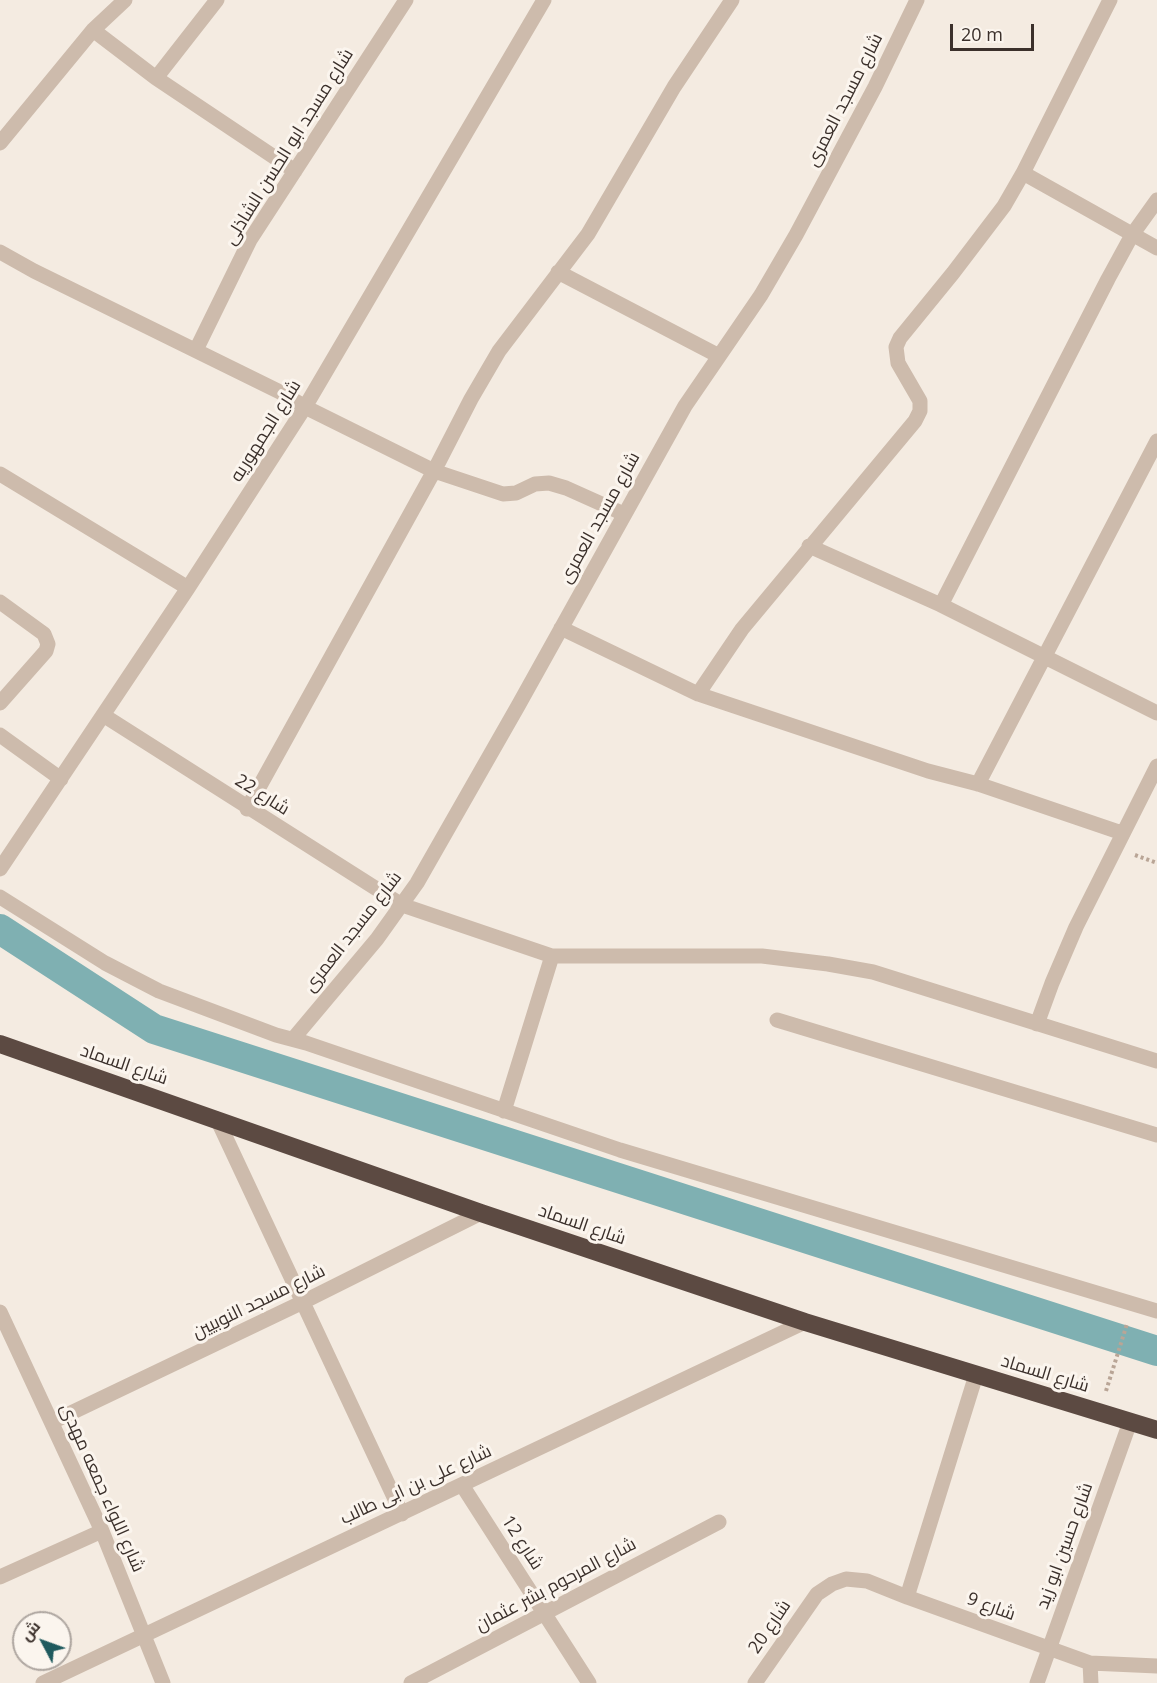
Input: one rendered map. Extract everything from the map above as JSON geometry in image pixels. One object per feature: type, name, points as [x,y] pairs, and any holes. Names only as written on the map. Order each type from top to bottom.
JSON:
[{"type":"highway","name":"شارع السماد","points":[[0,1044],[481,1213],[805,1322],[1157,1430]]},
{"type":"street","points":[[0,143],[93,30],[125,0]]},
{"type":"street","points":[[156,78],[217,0]]},
{"type":"street","name":"شارع مسجد ابو الحسن الشاذلى","points":[[196,350],[250,240],[406,0]]},
{"type":"street","name":"شارع الجمهوريه","points":[[0,869],[188,588],[305,407],[544,0]]},
{"type":"street","points":[[247,809],[499,351],[588,234],[674,87],[732,0]]},
{"type":"street","name":"شارع مسجد العمرى","points":[[293,1039],[377,939],[429,862],[685,406],[761,295],[796,235],[917,0]]},
{"type":"street","points":[[698,694],[742,629],[915,421],[920,411],[920,401],[898,363],[896,347],[900,338],[1004,206],[1110,0]]},
{"type":"street","points":[[93,30],[156,78],[295,171]]},
{"type":"street","points":[[1023,173],[1157,248]]},
{"type":"street","points":[[941,605],[1023,442],[1132,235],[1157,200]]},
{"type":"street","points":[[0,252],[434,471],[503,494],[516,493],[535,484],[549,483],[566,488],[624,514]]},
{"type":"street","points":[[558,272],[719,356]]},
{"type":"street","points":[[978,784],[1157,441]]},
{"type":"street","points":[[0,474],[188,588]]},
{"type":"street","points":[[809,546],[941,605],[1157,713]]},
{"type":"street","points":[[0,602],[44,634],[48,644],[46,651],[0,703]]},
{"type":"street","points":[[561,628],[698,694],[1122,833]]},
{"type":"street","name":"شارع 22","points":[[103,716],[402,905],[552,956],[598,958],[762,956],[828,963],[873,972],[1157,1062]]},
{"type":"street","points":[[0,735],[61,779]]},
{"type":"street","points":[[1037,1024],[1076,927],[1157,766]]},
{"type":"street","points":[[0,897],[105,963],[159,991],[276,1035],[620,1149],[1157,1311]]},
{"type":"street","points":[[504,1111],[552,956]]},
{"type":"street","points":[[777,1020],[1157,1135]]},
{"type":"street","points":[[217,1119],[402,1514]]},
{"type":"street","name":"شارع مسجد النوبيين","points":[[52,1422],[303,1302],[481,1213]]},
{"type":"street","name":"شارع اللواء جمعه مهدى","points":[[0,1312],[102,1531],[163,1683]]},
{"type":"street","name":"شارع على بن ابى طالب","points":[[43,1683],[805,1322]]},
{"type":"street","points":[[907,1597],[976,1375]]},
{"type":"street","name":"شارع حسين ابو زيد","points":[[1037,1683],[1130,1422]]},
{"type":"street","name":"شارع 12","points":[[462,1485],[589,1683]]},
{"type":"street","name":"شارع المرحوم بشر عثمان","points":[[411,1683],[719,1522]]},
{"type":"street","points":[[0,1577],[102,1531]]},
{"type":"street","name":"شارع 9","points":[[817,1594],[832,1584],[846,1579],[867,1581],[1090,1663],[1157,1666]]},
{"type":"street","name":"شارع 20","points":[[755,1683],[817,1594]]},
{"type":"street","points":[[1090,1663],[1091,1683]]},
{"type":"path","points":[[1111,1376],[1129,1316]]},
{"type":"waterway","points":[[0,929],[154,1029],[1157,1351]]}]
